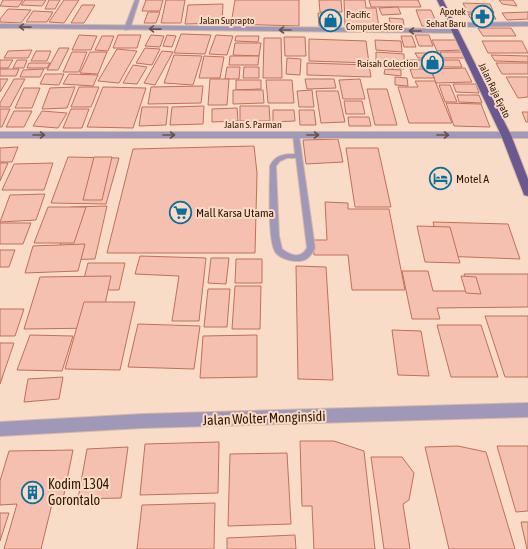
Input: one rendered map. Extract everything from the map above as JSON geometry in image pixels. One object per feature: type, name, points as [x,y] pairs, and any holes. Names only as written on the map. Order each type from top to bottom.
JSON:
[{"type":"main road","name":"Jalan Raja Eyato","points":[[440,0],[452,28],[506,136],[528,192]]},
{"type":"street","name":"Jalan Suprapto","points":[[0,26],[127,29],[452,28],[528,24]]},
{"type":"street","name":"Jalan S. Parman","points":[[0,135],[528,135]]},
{"type":"street","name":"Jalan Wolter Monginsidi","points":[[0,429],[143,421],[528,410]]},
{"type":"lane","points":[[127,29],[137,0]]},
{"type":"lane","points":[[296,135],[299,156],[312,248],[307,255],[298,258],[289,258],[284,256],[279,251],[275,236],[272,166],[274,162],[284,157],[299,156]]},
{"type":"building","points":[[3,0],[23,0],[18,7],[0,6]]},
{"type":"building","points":[[25,0],[46,0],[42,6],[21,5]]},
{"type":"building","points":[[49,0],[60,0],[55,9],[45,9]]},
{"type":"building","points":[[64,0],[79,0],[64,23],[49,22]]},
{"type":"building","points":[[146,0],[163,0],[160,11],[142,11]]},
{"type":"building","points":[[166,0],[185,0],[181,23],[161,23]]},
{"type":"building","points":[[235,0],[299,0],[299,26],[231,24]]},
{"type":"building","points":[[319,0],[341,0],[342,12],[320,12]]},
{"type":"building","points":[[344,0],[365,0],[366,8],[376,8],[379,27],[345,26]]},
{"type":"building","points":[[369,0],[418,0],[421,7],[371,7]]},
{"type":"building","points":[[499,0],[513,0],[517,6],[502,4]]},
{"type":"building","points":[[463,3],[490,4],[494,13],[467,12]]},
{"type":"building","points":[[223,4],[222,23],[185,24],[188,5]]},
{"type":"building","points":[[82,5],[95,5],[84,23],[71,23]]},
{"type":"building","points":[[398,7],[401,14],[382,15],[379,8]]},
{"type":"building","points":[[8,9],[31,10],[21,23],[0,22],[0,19]]},
{"type":"building","points":[[416,10],[431,10],[438,26],[422,26]]},
{"type":"building","points":[[33,11],[53,12],[47,22],[26,22]]},
{"type":"building","points":[[148,12],[160,12],[156,23],[144,23]]},
{"type":"building","points":[[528,12],[528,19],[507,20],[502,13]]},
{"type":"building","name":"Pacific Computer Store","points":[[318,13],[340,14],[341,26],[319,26]]},
{"type":"building","name":"Apotek Sehat Baru","points":[[468,14],[493,14],[496,19],[471,19]]},
{"type":"building","points":[[389,18],[403,19],[404,25],[391,25]]},
{"type":"building","points":[[478,28],[511,28],[516,36],[483,36]]},
{"type":"building","points":[[181,34],[211,35],[205,54],[174,53]]},
{"type":"building","points":[[79,35],[97,36],[91,50],[72,50]]},
{"type":"building","points":[[118,35],[141,35],[137,48],[113,48]]},
{"type":"building","points":[[151,35],[164,36],[160,47],[145,46]]},
{"type":"building","points":[[167,35],[176,36],[172,47],[163,46]]},
{"type":"building","points":[[216,35],[233,36],[227,55],[209,54]]},
{"type":"building","points":[[415,35],[429,35],[433,46],[419,46]]},
{"type":"building","points":[[102,36],[114,36],[108,51],[95,50]]},
{"type":"building","points":[[236,36],[259,36],[258,42],[235,41]]},
{"type":"building","points":[[401,36],[412,36],[416,47],[404,47]]},
{"type":"building","points":[[284,37],[305,37],[306,56],[285,56]]},
{"type":"building","points":[[264,38],[281,38],[282,78],[263,78]]},
{"type":"building","points":[[309,39],[366,41],[369,63],[309,61]]},
{"type":"building","points":[[375,40],[401,41],[402,52],[376,50]]},
{"type":"building","points":[[432,40],[457,40],[462,50],[437,51]]},
{"type":"building","points":[[482,41],[522,41],[528,53],[488,53]]},
{"type":"building","points":[[235,43],[261,43],[259,56],[233,55]]},
{"type":"building","points":[[59,48],[69,48],[58,70],[47,70]]},
{"type":"building","points":[[145,48],[160,49],[152,65],[136,63]]},
{"type":"building","points":[[117,49],[137,51],[119,83],[98,81]]},
{"type":"building","points":[[32,50],[28,58],[4,58],[8,51]]},
{"type":"building","points":[[36,51],[51,51],[47,61],[31,61]]},
{"type":"building","points":[[162,51],[173,52],[155,85],[144,83]]},
{"type":"building","points":[[72,52],[87,52],[79,72],[63,72]]},
{"type":"building","points":[[90,52],[107,52],[98,74],[80,73]]},
{"type":"building","points":[[376,52],[404,54],[404,69],[376,67]]},
{"type":"building","points":[[440,52],[462,52],[465,58],[442,58]]},
{"type":"building","points":[[415,53],[438,53],[440,58],[418,58]]},
{"type":"building","points":[[174,55],[202,56],[193,85],[164,83]]},
{"type":"building","points":[[491,55],[528,56],[528,62],[495,61]]},
{"type":"building","points":[[204,56],[224,57],[220,78],[199,78]]},
{"type":"building","points":[[230,56],[259,56],[258,65],[229,65]]},
{"type":"building","points":[[287,58],[301,59],[300,75],[286,74]]},
{"type":"building","points":[[0,60],[13,60],[8,68],[0,68]]},
{"type":"building","points":[[17,60],[27,60],[24,68],[13,68]]},
{"type":"building","name":"Raisah Colection","points":[[405,60],[459,60],[462,67],[407,67]]},
{"type":"building","points":[[29,63],[50,63],[47,68],[27,68]]},
{"type":"building","points":[[307,63],[369,65],[371,77],[307,75]]},
{"type":"building","points":[[496,63],[528,63],[528,74],[502,74]]},
{"type":"building","points":[[133,65],[147,67],[137,84],[123,83]]},
{"type":"building","points":[[227,67],[240,67],[239,79],[225,79]]},
{"type":"building","points":[[244,67],[259,67],[259,78],[243,78]]},
{"type":"building","points":[[465,68],[472,82],[436,83],[431,69]]},
{"type":"building","points":[[0,69],[19,69],[16,76],[0,76]]},
{"type":"building","points":[[44,69],[40,77],[20,77],[23,70]]},
{"type":"building","points":[[385,69],[401,70],[401,76],[384,74]]},
{"type":"building","points":[[410,69],[430,69],[434,78],[413,78]]},
{"type":"building","points":[[45,74],[64,74],[59,85],[40,84]]},
{"type":"building","points":[[69,74],[98,75],[93,86],[63,84]]},
{"type":"building","points":[[395,77],[407,78],[408,86],[395,85]]},
{"type":"building","points":[[506,77],[528,77],[528,97],[518,98]]},
{"type":"building","points":[[0,79],[8,79],[0,92]]},
{"type":"building","points":[[14,79],[25,79],[10,107],[0,107],[0,103]]},
{"type":"building","points":[[210,79],[229,79],[227,105],[208,105]]},
{"type":"building","points":[[305,79],[334,79],[336,88],[307,89]]},
{"type":"building","points":[[360,79],[365,99],[343,99],[339,80]]},
{"type":"building","points":[[236,80],[261,80],[261,89],[236,90]]},
{"type":"building","points":[[266,80],[292,80],[294,103],[268,103]]},
{"type":"building","points":[[415,81],[435,81],[452,123],[409,123],[398,87],[418,87]]},
{"type":"building","points":[[453,84],[476,84],[479,93],[456,92]]},
{"type":"building","points":[[439,85],[450,85],[457,102],[445,102]]},
{"type":"building","points":[[203,86],[201,103],[148,104],[151,87]]},
{"type":"building","points":[[75,87],[67,108],[42,109],[50,88]]},
{"type":"building","points":[[79,87],[99,87],[91,107],[71,107]]},
{"type":"building","points":[[103,87],[146,88],[133,128],[87,127]]},
{"type":"building","points":[[24,88],[40,88],[32,108],[15,108]]},
{"type":"building","points":[[367,89],[387,89],[397,125],[375,125]]},
{"type":"building","points":[[233,90],[263,90],[264,103],[233,104]]},
{"type":"building","points":[[312,90],[314,107],[299,107],[297,91]]},
{"type":"building","points":[[316,91],[338,91],[345,122],[321,123]]},
{"type":"building","points":[[457,95],[479,95],[482,103],[459,102]]},
{"type":"building","points":[[344,101],[362,101],[365,114],[346,114]]},
{"type":"building","points":[[446,103],[481,104],[490,127],[454,126]]},
{"type":"building","points":[[204,106],[203,124],[170,125],[172,107]]},
{"type":"building","points":[[240,106],[269,106],[270,121],[240,121]]},
{"type":"building","points":[[142,107],[168,107],[166,125],[139,126]]},
{"type":"building","points":[[237,108],[238,121],[212,122],[212,109]]},
{"type":"building","points":[[0,109],[10,109],[2,127],[0,127]]},
{"type":"building","points":[[71,109],[89,109],[82,128],[63,128]]},
{"type":"building","points":[[273,110],[294,110],[295,121],[273,122]]},
{"type":"building","points":[[299,110],[314,110],[316,125],[300,125]]},
{"type":"building","points":[[14,111],[32,111],[24,127],[6,127]]},
{"type":"building","points":[[42,111],[67,113],[58,128],[33,126]]},
{"type":"building","points":[[522,112],[528,112],[528,122],[526,122]]},
{"type":"building","points":[[348,117],[369,117],[371,126],[349,126]]},
{"type":"building","points":[[338,139],[343,162],[306,164],[303,140]]},
{"type":"building","points":[[254,146],[257,173],[255,253],[107,253],[133,149]]},
{"type":"building","points":[[18,147],[12,162],[0,162],[0,148]]},
{"type":"building","points":[[346,148],[378,148],[391,207],[355,207]]},
{"type":"building","points":[[68,157],[119,158],[106,204],[51,203]]},
{"type":"building","points":[[94,157],[112,157],[102,200],[83,200]]},
{"type":"building","points":[[0,163],[8,163],[0,181]]},
{"type":"building","points":[[53,163],[44,190],[2,190],[14,164]]},
{"type":"building","points":[[45,194],[36,220],[0,222],[10,195]]},
{"type":"building","points":[[325,202],[348,203],[348,209],[389,209],[405,290],[352,290],[348,255],[314,255],[313,240],[327,240]]},
{"type":"building","points":[[107,206],[95,259],[56,260],[71,207]]},
{"type":"building","points":[[48,207],[86,207],[74,243],[34,243]]},
{"type":"building","points":[[433,222],[508,224],[520,259],[441,256]]},
{"type":"building","points":[[0,223],[31,223],[23,244],[0,244]]},
{"type":"building","points":[[417,226],[450,227],[460,263],[425,262]]},
{"type":"building","points":[[85,244],[78,271],[25,273],[33,246]]},
{"type":"building","points":[[0,250],[15,250],[9,267],[0,267]]},
{"type":"building","points":[[140,256],[206,258],[199,321],[172,321],[179,276],[135,274]]},
{"type":"building","points":[[211,258],[229,258],[226,284],[208,283]]},
{"type":"building","points":[[236,259],[262,259],[262,283],[235,283]]},
{"type":"building","points":[[88,263],[125,263],[119,290],[81,290]]},
{"type":"building","points":[[296,266],[326,267],[333,380],[298,379]]},
{"type":"building","points":[[402,271],[428,271],[433,291],[469,291],[464,274],[528,274],[528,307],[437,308],[440,319],[412,319]]},
{"type":"building","points":[[111,276],[100,328],[24,329],[40,277]]},
{"type":"building","points":[[461,276],[476,277],[481,294],[466,293]]},
{"type":"building","points":[[235,286],[261,286],[260,329],[232,329]]},
{"type":"building","points":[[208,289],[230,289],[227,327],[204,327]]},
{"type":"building","points":[[84,302],[135,302],[120,370],[65,369]]},
{"type":"building","points":[[0,309],[24,309],[15,336],[0,336]]},
{"type":"building","points":[[485,316],[528,316],[528,377],[505,377]]},
{"type":"building","points":[[138,324],[200,326],[194,369],[128,367]]},
{"type":"building","points":[[437,325],[481,325],[498,377],[451,377]]},
{"type":"building","points":[[392,330],[421,331],[429,376],[398,375]]},
{"type":"building","points":[[30,335],[73,336],[62,371],[17,370]]},
{"type":"building","points":[[257,335],[257,377],[200,378],[203,336]]},
{"type":"building","points":[[0,343],[14,343],[0,384]]},
{"type":"building","points":[[63,377],[59,399],[24,402],[28,379]]},
{"type":"building","points":[[300,441],[334,441],[364,451],[375,549],[314,549],[312,506],[302,506]]},
{"type":"building","points":[[219,442],[218,493],[140,495],[145,444]]},
{"type":"building","points":[[458,446],[486,452],[515,549],[449,549],[425,447]]},
{"type":"building","points":[[497,446],[528,446],[528,511],[516,512]]},
{"type":"building","points":[[128,447],[121,498],[78,499],[87,449]]},
{"type":"building","name":"Kodim 1304 Gorontalo","points":[[73,450],[62,504],[52,504],[41,549],[4,549],[17,504],[0,505],[0,481],[9,451]]},
{"type":"building","points":[[287,453],[291,524],[228,526],[230,454]]},
{"type":"building","points":[[371,457],[402,457],[414,473],[409,500],[403,504],[410,549],[384,549]]},
{"type":"building","name":"Kodim 1304 Gorontalo","points":[[215,503],[214,549],[137,549],[142,505]]},
{"type":"building","points":[[0,513],[9,513],[0,541]]},
{"type":"building","points":[[521,522],[528,522],[528,549],[527,549]]},
{"type":"building","points":[[295,535],[296,549],[227,549],[227,538]]},
{"type":"place","name":"Apotek Sehat Baru","points":[[482,17]]},
{"type":"place","name":"Pacific Computer Store","points":[[330,20]]},
{"type":"place","name":"Raisah Colection","points":[[433,63]]},
{"type":"place","name":"Motel A","points":[[440,179]]},
{"type":"place","name":"Mall Karsa Utama","points":[[181,213]]},
{"type":"place","name":"Kodim 1304 Gorontalo","points":[[32,492]]}]
